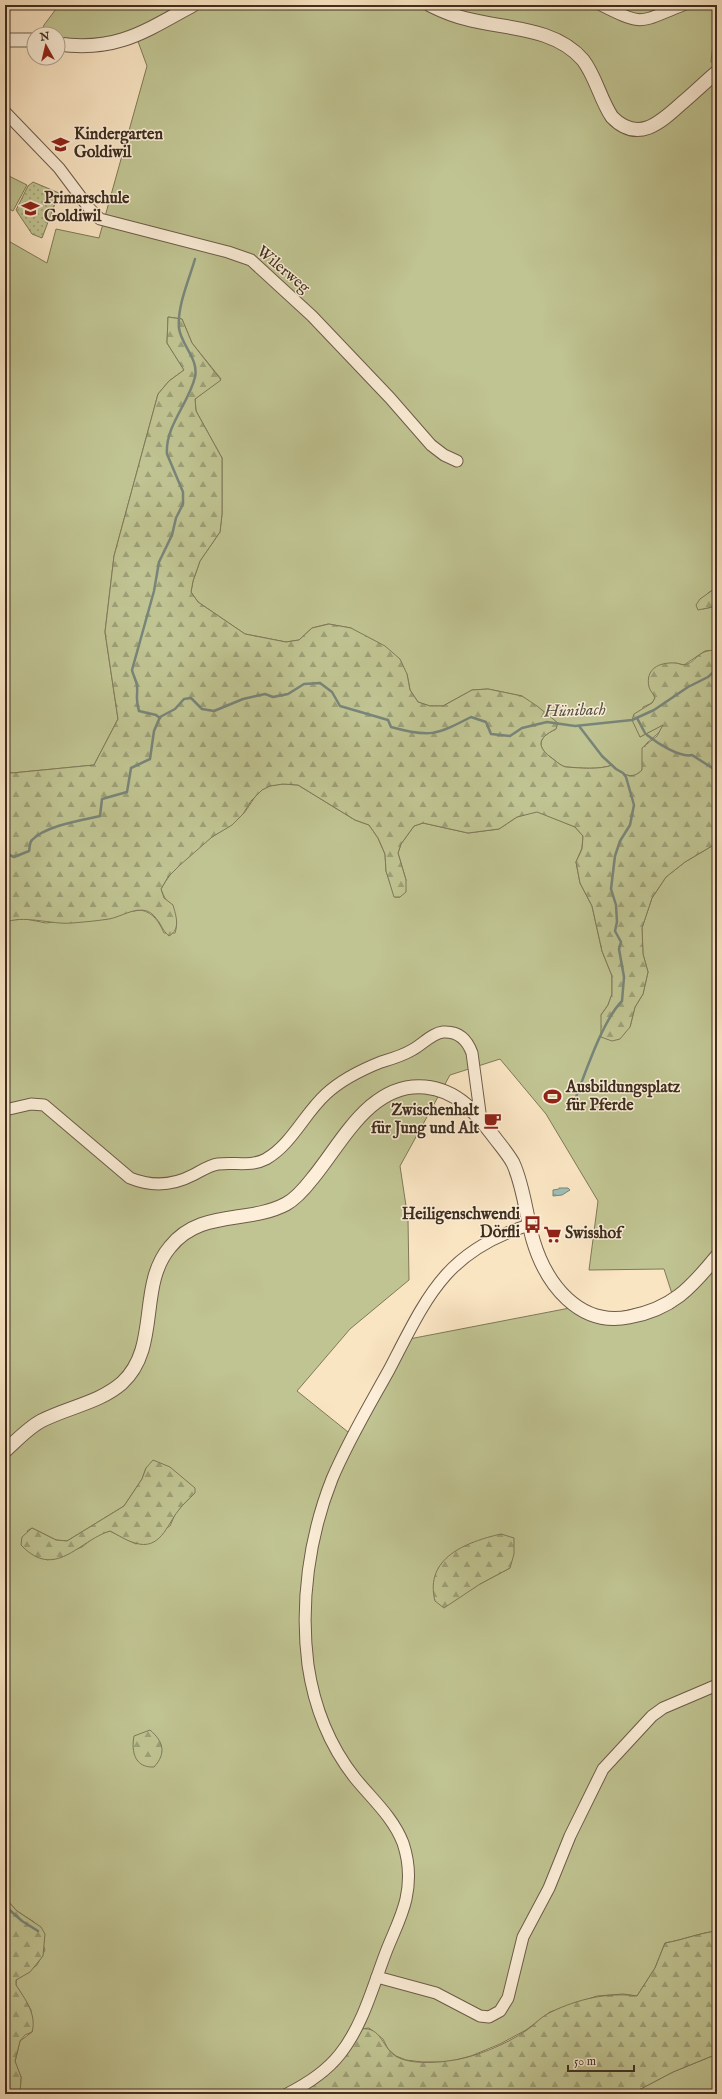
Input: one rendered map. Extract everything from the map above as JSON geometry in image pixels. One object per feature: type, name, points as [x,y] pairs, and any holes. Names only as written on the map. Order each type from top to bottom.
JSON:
[{"type":"street","points":[[66,45],[89,46],[122,41],[137,36],[193,5]]},
{"type":"street","points":[[430,5],[468,20],[542,34],[566,46],[577,54],[588,67],[612,117],[628,129],[646,128],[659,123],[717,72]]},
{"type":"street","points":[[601,5],[628,18],[641,21],[653,18],[683,5]]},
{"type":"street","points":[[5,40],[26,40]]},
{"type":"street","name":"Wilerweg","points":[[5,112],[59,168],[89,208],[100,219],[228,252],[251,260],[312,316],[390,398],[431,445],[444,456],[457,461]]},
{"type":"street","points":[[5,1110],[31,1104],[44,1105],[130,1178],[146,1184],[168,1184],[184,1180],[217,1164],[249,1164],[265,1159],[276,1153],[289,1140],[320,1099],[345,1079],[368,1068],[407,1053],[434,1034],[443,1032],[457,1033],[469,1044],[472,1052],[481,1120]]},
{"type":"street","points":[[5,1451],[36,1424],[108,1393],[126,1378],[141,1354],[153,1281],[158,1265],[169,1247],[181,1236],[204,1224],[271,1209],[288,1203],[302,1192],[366,1110],[378,1100],[397,1090],[421,1087],[445,1091],[462,1100],[481,1120],[512,1162],[519,1180],[529,1225],[542,1261],[562,1292],[582,1311],[604,1319],[623,1318],[644,1314],[674,1300],[689,1289],[717,1256]]},
{"type":"street","points":[[287,2094],[303,2087],[326,2069],[348,2043],[377,1977],[406,1900],[408,1866],[400,1837],[382,1809],[344,1764],[328,1736],[316,1704],[308,1665],[306,1636],[308,1582],[314,1536],[325,1499],[348,1446],[404,1340],[435,1287],[459,1260],[473,1250],[504,1233],[529,1225]]},
{"type":"street","points":[[377,1977],[436,1994],[480,2016],[489,2017],[500,2011],[508,1998],[523,1937],[549,1888],[570,1836],[602,1769],[652,1716],[663,1708],[717,1686]]},
{"type":"green space","points":[[59,5],[717,5],[717,40],[713,44],[711,62],[716,62],[717,48],[717,587],[708,593],[703,609],[717,606],[717,650],[705,651],[684,665],[675,663],[653,693],[655,698],[652,703],[643,707],[640,737],[664,724],[659,733],[645,746],[642,770],[631,776],[623,773],[613,765],[601,768],[562,766],[547,755],[541,747],[542,739],[556,729],[522,696],[488,689],[472,690],[443,706],[430,706],[418,702],[410,690],[407,674],[351,628],[328,624],[312,628],[299,640],[286,642],[245,634],[198,602],[191,592],[193,581],[200,561],[220,532],[222,514],[222,458],[196,411],[195,399],[221,379],[192,343],[182,319],[168,317],[167,343],[184,370],[169,381],[158,394],[114,556],[105,632],[118,719],[94,765],[12,773],[5,771],[5,239],[47,263],[56,229],[99,238],[147,66],[136,36],[66,43],[66,26],[44,25]]},
{"type":"green space","points":[[5,174],[27,185],[13,211],[5,207]]},
{"type":"green space","points":[[33,182],[59,193],[42,238],[32,234],[16,210],[28,186]]},
{"type":"green space","points":[[168,317],[182,319],[192,343],[221,380],[195,399],[196,411],[222,458],[222,514],[220,532],[200,561],[191,592],[198,602],[245,634],[286,642],[299,640],[312,628],[329,624],[351,628],[385,646],[400,659],[407,674],[410,690],[418,702],[430,706],[443,706],[472,690],[488,689],[522,696],[558,723],[556,729],[542,739],[541,747],[547,755],[559,764],[566,767],[584,768],[601,768],[613,765],[623,773],[631,776],[642,770],[642,748],[657,736],[663,725],[640,737],[632,720],[634,714],[652,703],[655,698],[649,687],[648,681],[651,671],[659,665],[669,663],[684,665],[705,652],[717,650],[717,843],[685,862],[666,877],[652,898],[642,928],[643,954],[648,972],[643,994],[635,1007],[630,1027],[620,1039],[612,1041],[601,1037],[601,1015],[608,1005],[612,994],[612,976],[602,951],[592,906],[580,883],[576,862],[582,849],[583,836],[575,827],[537,812],[517,817],[499,829],[468,833],[423,823],[414,826],[401,844],[398,853],[406,880],[406,892],[400,897],[394,897],[386,871],[385,854],[378,838],[369,825],[355,820],[298,785],[283,784],[270,786],[262,790],[251,801],[243,814],[232,825],[212,837],[168,877],[161,889],[164,898],[173,905],[177,922],[175,930],[169,936],[151,913],[142,910],[132,911],[114,918],[86,922],[64,923],[19,919],[5,923],[5,771],[12,773],[94,765],[118,719],[105,632],[114,556],[158,394],[169,381],[184,370],[167,343]]},
{"type":"green space","points":[[717,587],[717,606],[698,610],[696,605],[700,599]]},
{"type":"green space","points":[[273,785],[298,785],[355,820],[369,825],[378,838],[385,854],[386,871],[395,897],[400,897],[406,880],[398,853],[401,844],[414,826],[423,823],[468,833],[499,829],[517,817],[537,811],[575,827],[583,836],[582,848],[576,862],[580,883],[592,906],[602,951],[612,976],[612,994],[608,1005],[601,1015],[630,1027],[635,1007],[643,994],[648,972],[643,954],[642,928],[652,898],[666,877],[685,862],[717,843],[717,1931],[665,1943],[655,1968],[637,1996],[623,1994],[597,1996],[550,2012],[526,2030],[500,2044],[471,2056],[448,2062],[422,2062],[406,2060],[396,2056],[388,2049],[383,2039],[369,2028],[361,2029],[299,2094],[20,2094],[21,2077],[15,2062],[20,2041],[32,2032],[31,2010],[16,1985],[16,1980],[37,1965],[45,1950],[34,1922],[17,1911],[5,1898],[5,923],[10,920],[26,919],[46,923],[141,910],[146,911],[156,918],[164,933],[175,933],[175,915],[161,889],[171,874],[190,854],[239,819],[254,798],[263,789]],"holes":[[[500,1059],[546,1114],[598,1201],[589,1270],[664,1269],[674,1300],[597,1317],[575,1307],[404,1340],[353,1436],[297,1391],[350,1329],[409,1280],[408,1219],[400,1166],[450,1075]],[[146,1468],[192,1496],[176,1512],[170,1526],[136,1544],[110,1531],[97,1535],[82,1547],[47,1560],[27,1531],[32,1528],[56,1540],[67,1541],[124,1506],[142,1479]],[[501,1534],[510,1568],[480,1584]]]},
{"type":"green space","points":[[153,1460],[170,1467],[195,1488],[195,1493],[180,1508],[157,1540],[144,1544],[135,1543],[110,1531],[56,1559],[45,1559],[33,1555],[21,1545],[22,1537],[32,1528],[56,1540],[67,1541],[124,1506],[142,1479],[146,1468]]},
{"type":"green space","points":[[501,1534],[514,1538],[514,1554],[510,1568],[480,1584],[444,1608],[435,1601],[433,1586],[436,1574],[442,1563],[451,1554],[462,1547],[488,1537]]},
{"type":"green space","points":[[150,1730],[158,1738],[162,1747],[161,1757],[154,1767],[142,1765],[136,1758],[133,1748],[134,1736]]},
{"type":"green space","points":[[5,1898],[17,1911],[41,1927],[45,1934],[43,1956],[30,1972],[16,1980],[16,1985],[32,2013],[33,2019],[32,2032],[25,2035],[20,2041],[15,2061],[21,2077],[20,2094],[5,2094]]},
{"type":"green space","points":[[717,1931],[717,2054],[673,2072],[631,2094],[299,2094],[361,2029],[368,2029],[378,2034],[392,2053],[397,2057],[408,2061],[448,2061],[479,2054],[509,2041],[527,2030],[548,2014],[561,2007],[582,2000],[604,1996],[637,1996],[655,1968],[665,1943]]},
{"type":"green space","points":[[717,2054],[717,2094],[631,2094],[673,2072]]},
{"type":"water","points":[[568,1188],[570,1190],[562,1195],[553,1196],[553,1190]]},
{"type":"waterway","points":[[160,718],[156,715],[139,711],[137,685],[132,670],[154,591],[159,562],[172,535],[176,518],[183,504],[183,492],[167,454],[167,444],[173,424],[188,396],[195,377],[196,370],[192,358],[180,334],[179,328],[180,311],[184,293],[195,259]]},
{"type":"waterway","name":"Hünibach","points":[[5,853],[14,857],[29,851],[32,840],[38,835],[54,827],[100,816],[102,799],[127,792],[131,768],[150,759],[154,731],[160,717],[175,709],[184,699],[191,698],[202,709],[214,711],[243,699],[265,694],[273,697],[288,694],[304,684],[320,683],[332,692],[340,706],[388,720],[391,727],[415,733],[432,733],[449,728],[471,717],[486,722],[491,734],[510,736],[522,728],[547,722],[575,726],[632,720],[654,710],[688,687],[708,677],[717,669]]},
{"type":"waterway","points":[[637,718],[645,733]]},
{"type":"waterway","points":[[576,1097],[590,1060],[608,1020],[622,1001],[624,977],[619,949],[621,942],[615,931],[617,922],[616,905],[611,889],[615,856],[620,841],[630,825],[634,805],[626,777],[602,756],[579,726]]},
{"type":"waterway","points":[[647,735],[662,746],[681,754],[692,755],[717,771]]},
{"type":"waterway","points":[[5,1906],[22,1921],[38,1931]]},
{"type":"place","name":"Kindergarten Goldiwil","points":[[61,144]]},
{"type":"place","name":"Primarschule Goldiwil","points":[[31,208]]},
{"type":"place","name":"Ausbildungsplatz für Pferde","points":[[553,1097]]},
{"type":"place","name":"Zwischenhalt für Jung und Alt","points":[[492,1120]]},
{"type":"place","name":"Heiligenschwendi Dörfli","points":[[533,1224]]},
{"type":"place","name":"Swisshof","points":[[552,1234]]}]
